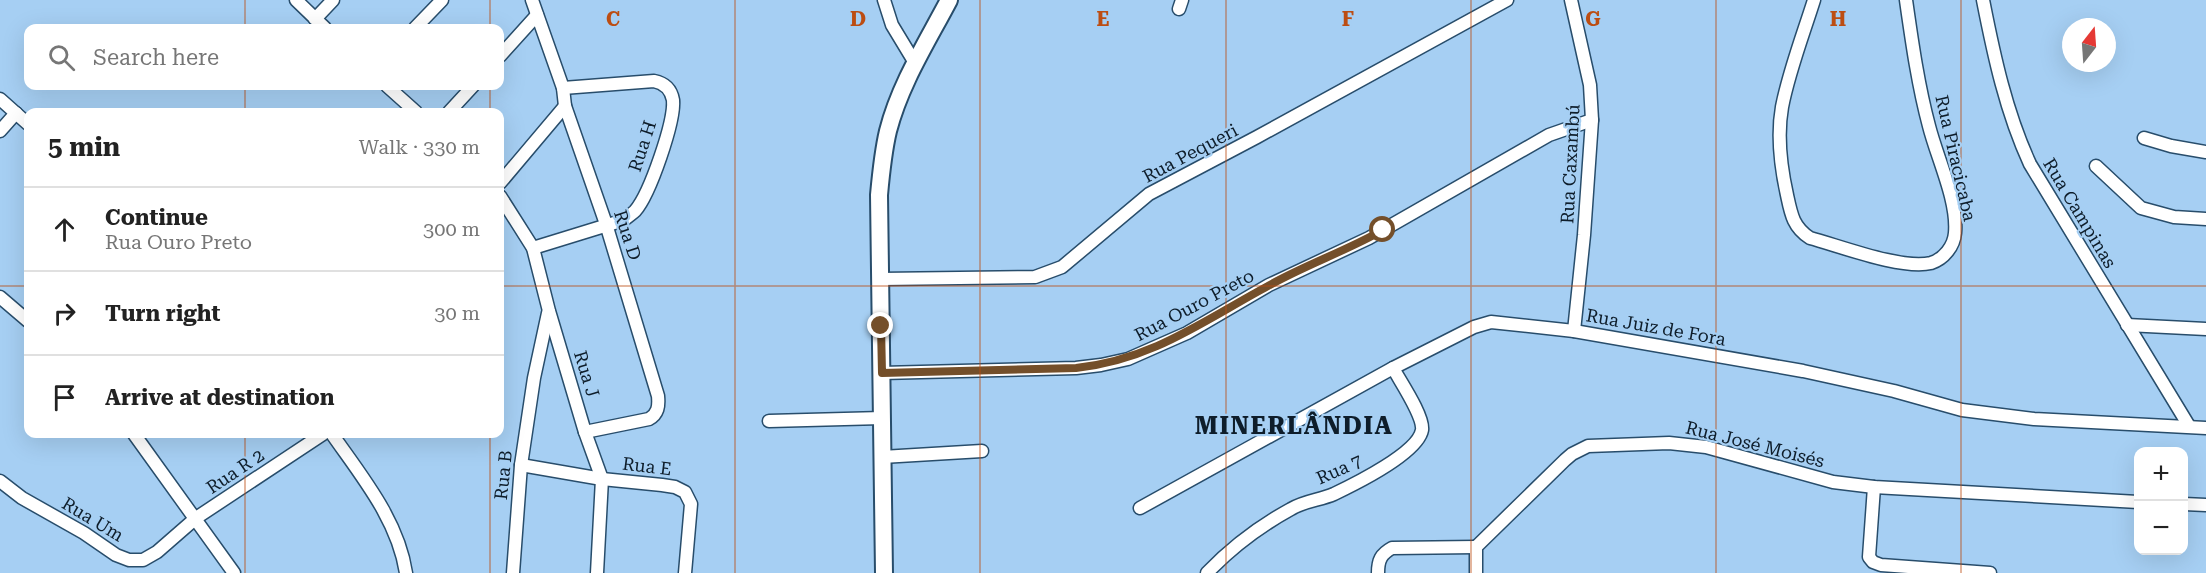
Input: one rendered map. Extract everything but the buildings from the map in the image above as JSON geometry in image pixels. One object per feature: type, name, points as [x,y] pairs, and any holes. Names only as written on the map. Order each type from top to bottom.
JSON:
[{"type":"street","points":[[296,0],[321,24]]},
{"type":"street","points":[[315,18],[333,0]]},
{"type":"street","points":[[419,24],[442,0]]},
{"type":"street","name":"Rua D","points":[[532,0],[563,88],[565,105],[606,224],[656,386],[659,404],[653,416],[642,422],[585,432]]},
{"type":"street","points":[[884,0],[892,25],[915,63]]},
{"type":"street","points":[[884,573],[879,195],[889,129],[899,99],[915,63],[950,0]]},
{"type":"street","name":"Rua Pequeri","points":[[881,279],[1022,278],[1048,274],[1062,267],[1149,194],[1507,0]]},
{"type":"street","name":"Rua Caxambú","points":[[1570,0],[1590,85],[1592,120],[1584,235],[1574,331]]},
{"type":"street","name":"Rua Piracicaba","points":[[1814,0],[1782,108],[1780,138],[1784,184],[1793,221],[1800,231],[1810,238],[1913,265],[1932,262],[1942,257],[1953,243],[1955,231],[1951,202],[1928,124],[1906,0]]},
{"type":"street","name":"Rua Campinas","points":[[1983,0],[1996,65],[2016,134],[2030,164],[2188,426]]},
{"type":"street","points":[[504,52],[537,15]]},
{"type":"street","name":"Rua H","points":[[533,248],[624,220],[635,211],[644,197],[665,142],[673,109],[673,98],[666,86],[654,81],[563,88]]},
{"type":"street","points":[[391,90],[412,108]]},
{"type":"street","points":[[453,108],[469,90]]},
{"type":"street","points":[[0,99],[24,120]]},
{"type":"street","points":[[504,178],[565,105]]},
{"type":"street","points":[[0,131],[16,113]]},
{"type":"street","name":"Rua Ouro Preto","points":[[882,373],[1076,368],[1128,359],[1187,333],[1269,285],[1369,238],[1549,135],[1592,120]]},
{"type":"street","points":[[2144,138],[2171,146],[2206,152]]},
{"type":"street","points":[[2096,166],[2142,208],[2174,217],[2206,219]]},
{"type":"street","name":"Rua J","points":[[504,202],[533,248],[585,432],[602,479],[597,573]]},
{"type":"street","points":[[0,297],[24,318]]},
{"type":"street","name":"Rua B","points":[[513,573],[521,465],[534,378],[549,311]]},
{"type":"street","name":"Rua Juiz de Fora","points":[[1140,508],[1393,368],[1482,324],[1491,322],[1574,331],[1803,370],[1894,391],[1962,410],[2034,419],[2206,428]]},
{"type":"street","points":[[2127,325],[2206,329]]},
{"type":"street","name":"Rua 7","points":[[1208,573],[1231,549],[1293,507],[1332,495],[1380,470],[1414,442],[1421,434],[1422,421],[1393,368]]},
{"type":"street","points":[[769,421],[882,418]]},
{"type":"street","points":[[137,438],[234,573]]},
{"type":"street","name":"Rua R 2","points":[[196,518],[317,438]]},
{"type":"street","points":[[335,438],[397,535],[402,572]]},
{"type":"street","name":"Rua José Moisés","points":[[1476,547],[1565,460],[1588,446],[1669,443],[1706,447],[1833,482],[1874,487],[2134,502]]},
{"type":"street","points":[[882,457],[982,451]]},
{"type":"street","name":"Rua E","points":[[521,465],[602,479],[675,488],[688,496],[691,504],[685,573]]},
{"type":"street","name":"Rua Um","points":[[0,482],[116,555],[129,560],[143,560],[157,552],[196,518]]},
{"type":"street","points":[[1874,487],[1869,557],[1873,562],[1881,565],[1990,573]]},
{"type":"street","points":[[2188,504],[2206,506]]},
{"type":"street","points":[[1378,573],[1379,559],[1392,548],[1476,547],[1476,573]]},
{"type":"district","name":"MINERLÂNDIA","points":[[1294,426]]},
{"type":"route","points":[[881,326],[882,373],[1076,368],[1101,365],[1128,359],[1187,333],[1269,285],[1383,230]]}]
